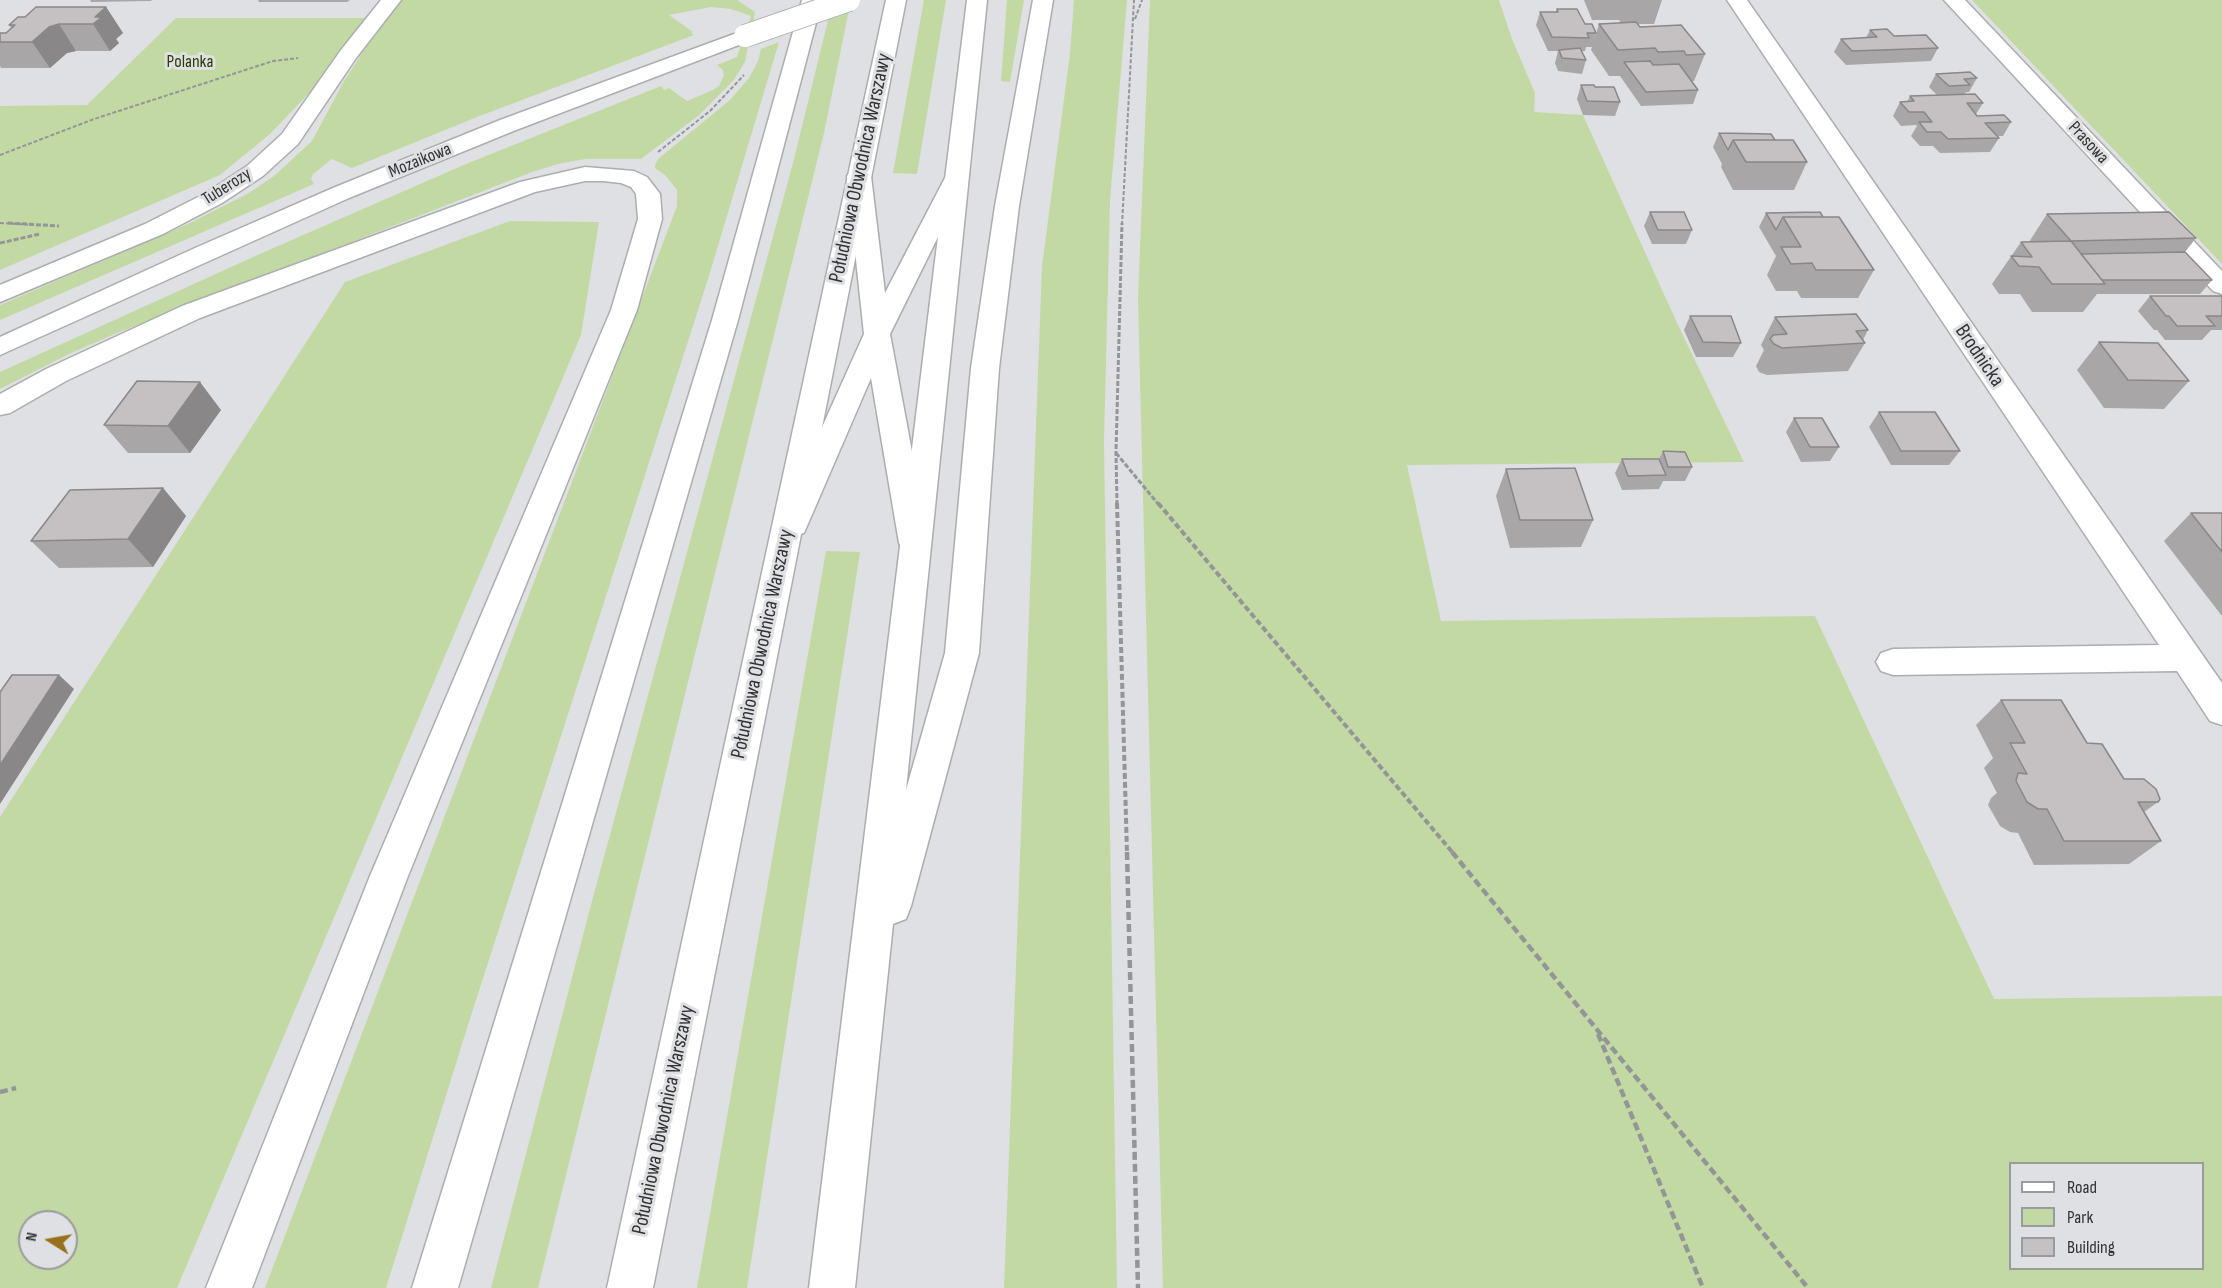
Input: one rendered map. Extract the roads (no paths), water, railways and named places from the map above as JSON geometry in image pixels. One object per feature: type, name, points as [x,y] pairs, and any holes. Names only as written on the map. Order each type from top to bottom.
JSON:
[{"type":"main road","name":"Tuberozy","points":[[0,294],[154,229],[214,198],[255,171],[290,139],[348,54],[391,0]]},
{"type":"main road","points":[[435,1288],[721,331],[812,0]]},
{"type":"main road","name":"Mozaikowa","points":[[0,346],[204,253],[508,125],[745,36],[849,0]]},
{"type":"main road","name":"Południowa Obwodnica Warszawy","points":[[630,1288],[896,0]]},
{"type":"main road","points":[[832,1288],[978,0]]},
{"type":"main road","points":[[865,1003],[962,653],[985,368],[1007,206],[1043,0]]},
{"type":"main road","name":"Brodnicka","points":[[1737,0],[2222,711]]},
{"type":"main road","name":"Prasowa","points":[[1954,0],[2222,286]]},
{"type":"main road","points":[[0,406],[56,375],[191,312],[528,188],[585,174],[626,176],[639,182],[648,194],[650,219],[624,310],[389,876],[229,1288]]},
{"type":"main road","points":[[783,546],[877,334],[958,174]]},
{"type":"main road","points":[[859,176],[877,334],[915,548]]},
{"type":"main road","points":[[1893,662],[2186,658]]},
{"type":"park label","name":"Polanka","points":[[190,62]]}]
